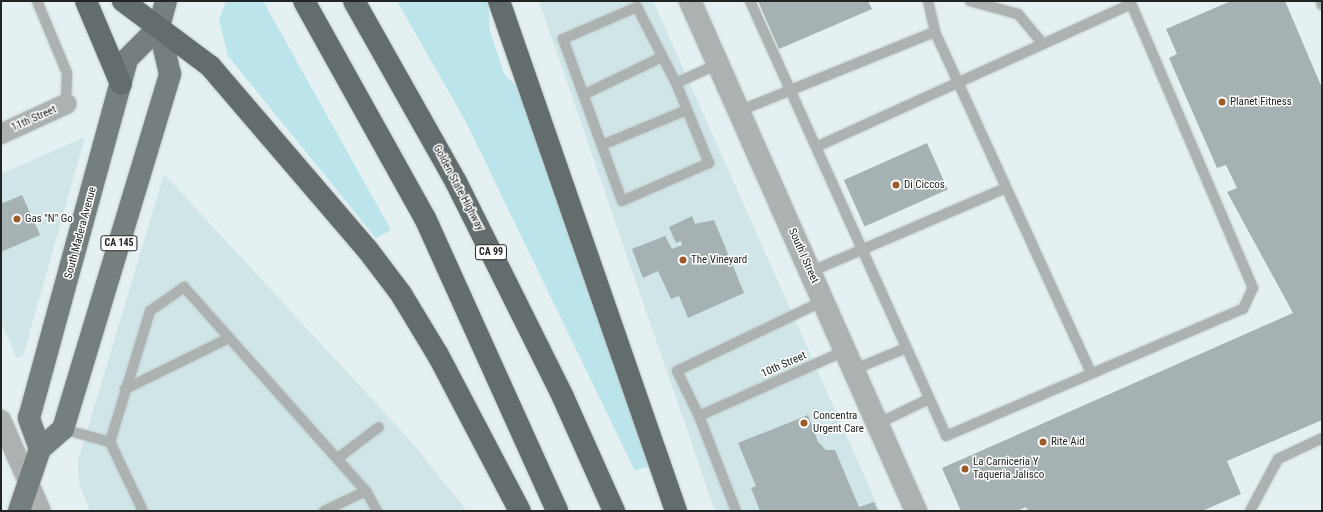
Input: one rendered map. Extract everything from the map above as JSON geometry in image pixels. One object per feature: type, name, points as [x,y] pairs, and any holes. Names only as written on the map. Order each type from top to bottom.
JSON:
[{"type":"highway","points":[[86,1],[120,84]]},
{"type":"highway","points":[[123,1],[210,66],[380,266],[438,355],[520,511]]},
{"type":"highway","points":[[304,1],[425,218],[557,511]]},
{"type":"highway","name":"Golden State Highway","points":[[354,1],[456,182],[562,397],[614,511]]},
{"type":"highway","points":[[499,1],[676,511]]},
{"type":"main road","name":"South Madera Avenue","points":[[63,429],[170,74],[159,27],[166,1]]},
{"type":"main road","name":"South Madera Avenue","points":[[40,449],[30,418],[127,59],[159,27]]},
{"type":"main road","points":[[19,511],[40,449],[63,429]]},
{"type":"street","name":"South I Street","points":[[690,1],[916,511]]},
{"type":"street","name":"11th Street","points":[[1,134],[66,104]]},
{"type":"street","points":[[1,420],[41,511]]},
{"type":"lane","points":[[37,1],[67,73],[66,104]]},
{"type":"lane","points":[[750,1],[946,436],[1244,309],[1253,288],[1129,3],[1043,44],[816,147]]},
{"type":"lane","points":[[928,1],[935,32],[1091,373]]},
{"type":"lane","points":[[970,1],[1018,14],[1043,44]]},
{"type":"lane","points":[[1321,1],[1322,5]]},
{"type":"lane","points":[[638,7],[662,56],[676,83],[709,163],[622,201],[563,39],[638,7]]},
{"type":"lane","points":[[739,111],[791,92],[935,32]]},
{"type":"lane","points":[[583,95],[662,56]]},
{"type":"lane","points":[[676,83],[718,64]]},
{"type":"lane","points":[[602,145],[687,110]]},
{"type":"lane","points":[[810,272],[861,248],[1006,188]]},
{"type":"lane","points":[[143,511],[110,442],[150,311],[184,287],[228,338],[338,458],[366,491],[377,511]]},
{"type":"lane","points":[[736,511],[699,416],[677,371],[823,301]]},
{"type":"lane","points":[[125,389],[228,338]]},
{"type":"lane","name":"10th Street","points":[[699,416],[733,400],[849,360],[906,348]]},
{"type":"lane","points":[[877,424],[929,399]]},
{"type":"lane","points":[[338,458],[379,427]]},
{"type":"lane","points":[[63,429],[110,442]]},
{"type":"lane","points":[[1250,511],[1278,459],[1322,438]]},
{"type":"lane","points":[[324,511],[366,491]]},
{"type":"shaded area","points":[[226,1],[263,1],[391,230],[376,238],[228,56],[219,20]]},
{"type":"shaded area","points":[[397,1],[488,1],[490,31],[504,74],[522,92],[651,465],[635,471],[465,120]]},
{"type":"shaded area","points":[[539,1],[653,1],[880,511],[715,511]]},
{"type":"shaded area","points":[[85,137],[23,356],[17,358],[1,322],[1,174]]},
{"type":"shaded area","points":[[164,174],[408,438],[467,511],[90,511],[79,483],[78,461]]},
{"type":"building","points":[[758,1],[868,1],[872,9],[779,49]]},
{"type":"building","points":[[1231,1],[1285,1],[1322,88],[1322,420],[1227,461],[1241,494],[1202,511],[1028,511],[1026,507],[1017,511],[961,511],[942,468],[1293,313],[1227,192],[1237,188],[1226,165],[1217,168],[1169,58],[1177,54],[1166,29]]},
{"type":"building","name":"Di Ciccos","points":[[927,143],[948,190],[865,227],[844,180]]},
{"type":"building","name":"Gas \"N\" Go","points":[[22,195],[40,235],[1,252],[1,204]]},
{"type":"building","name":"The Vineyard","points":[[692,216],[695,224],[714,220],[744,293],[688,318],[679,296],[671,299],[658,271],[643,278],[632,249],[665,236],[672,249],[682,245],[681,241],[676,243],[669,227]]},
{"type":"building","points":[[808,415],[818,442],[826,450],[835,450],[859,507],[874,502],[878,511],[760,511],[751,488],[756,486],[738,443]]},
{"type":"place","name":"Planet Fitness","points":[[1222,102]]},
{"type":"place","name":"Di Ciccos","points":[[896,185]]},
{"type":"place","name":"Gas \"N\" Go","points":[[17,219]]},
{"type":"place","name":"The Vineyard","points":[[683,260]]},
{"type":"place","name":"Concentra Urgent Care","points":[[804,423]]},
{"type":"place","name":"Rite Aid","points":[[1043,442]]},
{"type":"place","name":"La Carniceria Y Taqueria Jalisco","points":[[965,469]]}]
